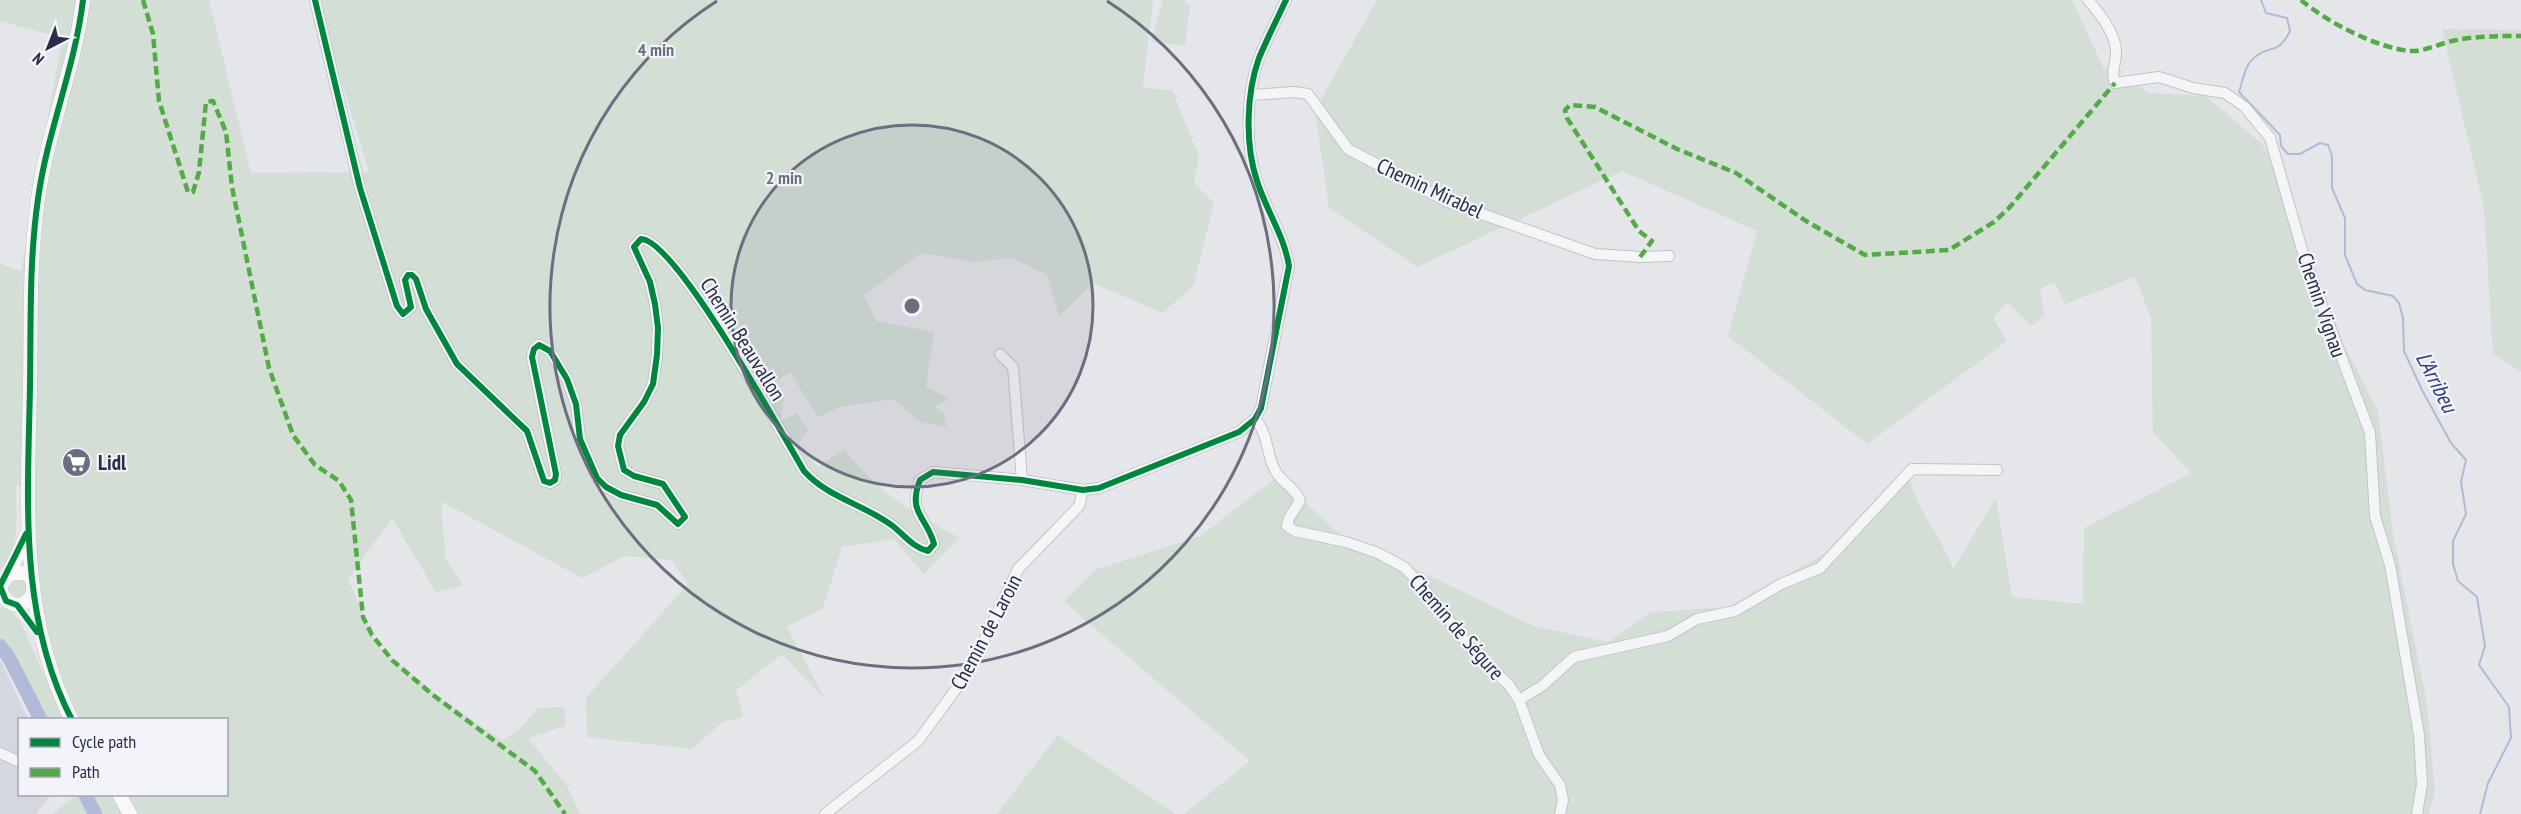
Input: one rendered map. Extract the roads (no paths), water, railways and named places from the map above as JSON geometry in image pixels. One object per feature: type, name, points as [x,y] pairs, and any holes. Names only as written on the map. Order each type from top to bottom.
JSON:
[{"type":"main road","points":[[71,718],[42,640],[33,594],[34,586],[30,577],[28,531],[32,267],[38,199],[70,71],[83,0]]},
{"type":"main road","points":[[28,531],[0,586],[8,602],[42,640]]},
{"type":"main road","points":[[4,578],[16,571],[30,577]]},
{"type":"main road","points":[[8,602],[29,600],[33,594]]},
{"type":"main road","points":[[120,796],[130,814]]},
{"type":"street","name":"Chemin Beauvallon","points":[[315,0],[360,188],[397,306],[404,314],[411,307],[405,280],[412,274],[448,351],[457,364],[527,431],[544,481],[550,483],[555,480],[556,474],[532,357],[534,349],[539,345],[550,351],[567,379],[576,404],[580,439],[597,478],[606,487],[621,495],[657,505],[678,524],[685,517],[663,484],[634,476],[624,470],[618,446],[620,435],[644,402],[653,384],[657,355],[658,328],[655,304],[650,282],[634,247],[641,239],[654,243],[683,274],[804,471],[816,484],[892,525],[920,549],[928,551],[934,544],[917,514],[915,504],[918,487],[925,476],[933,472],[1022,480],[1083,490]]},
{"type":"street","points":[[1083,490],[1100,488],[1239,432],[1255,420],[1265,392],[1289,266],[1287,250],[1251,163],[1249,128],[1252,95],[1259,60],[1286,0]]},
{"type":"street","name":"Chemin Vignau","points":[[2088,0],[2111,32],[2116,51],[2112,76],[2115,83],[2159,77],[2193,88],[2225,93],[2245,107],[2270,138],[2305,260],[2370,433],[2375,516],[2390,565],[2419,735],[2422,784],[2417,814]]},
{"type":"street","name":"Chemin Mirabel","points":[[1252,95],[1294,92],[1308,94],[1348,149],[1448,202],[1595,254],[1669,256]]},
{"type":"street","points":[[1000,354],[1012,367],[1022,480]]},
{"type":"street","name":"Chemin de Ségure","points":[[1255,420],[1264,435],[1276,472],[1296,491],[1300,501],[1289,518],[1287,526],[1295,531],[1367,549],[1404,567],[1474,652],[1509,686],[1519,700],[1539,754],[1560,786],[1563,800],[1560,814]]},
{"type":"street","points":[[1519,700],[1542,686],[1574,657],[1668,636],[1697,619],[1735,610],[1781,584],[1820,568],[1912,469],[1998,470]]},
{"type":"street","name":"Chemin de Laroin","points":[[825,814],[918,741],[970,670],[1018,569],[1079,506],[1083,490]]},
{"type":"street","points":[[0,753],[18,761]]},
{"type":"waterway","name":"L'Arribeu","points":[[2261,0],[2266,13],[2287,18],[2290,31],[2281,44],[2264,51],[2251,61],[2239,92],[2280,135],[2281,146],[2288,154],[2300,154],[2320,143],[2328,145],[2332,156],[2332,188],[2345,218],[2345,255],[2357,284],[2365,290],[2393,296],[2399,303],[2403,318],[2404,351],[2451,443],[2466,460],[2461,482],[2466,514],[2453,541],[2453,564],[2458,581],[2477,597],[2485,646],[2479,665],[2509,707],[2511,738],[2488,783],[2480,814]]},
{"type":"waterway","points":[[0,646],[8,656],[40,718]]},
{"type":"waterway","points":[[86,796],[95,814]]},
{"type":"place","name":"Lidl","points":[[77,462]]}]
